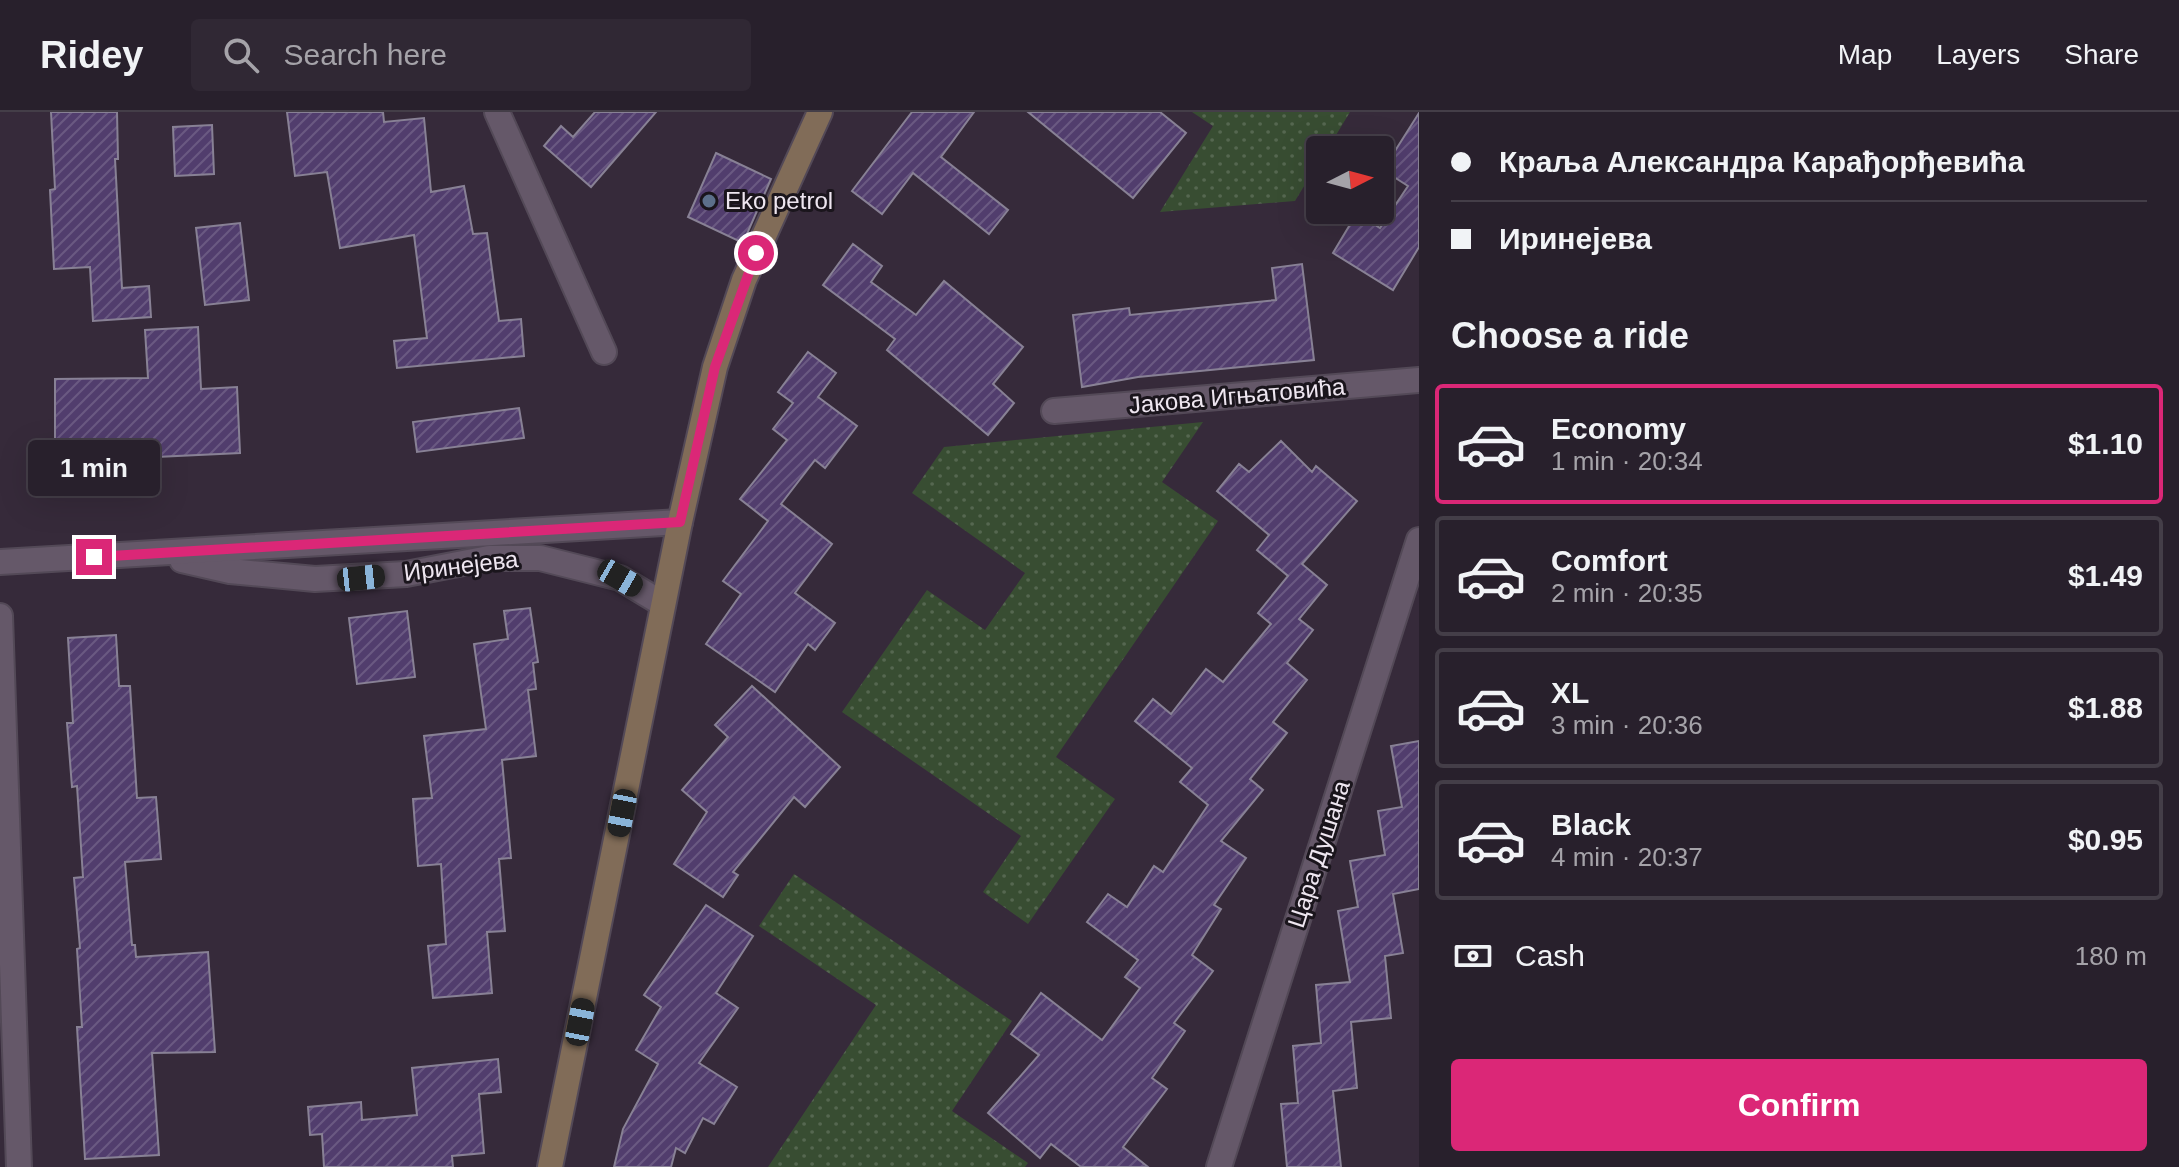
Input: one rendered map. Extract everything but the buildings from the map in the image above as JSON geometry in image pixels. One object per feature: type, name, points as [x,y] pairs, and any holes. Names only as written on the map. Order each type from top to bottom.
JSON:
[{"type":"street","points":[[497,112],[604,352]]},
{"type":"street","points":[[550,1167],[663,604],[715,367],[739,294],[818,113]]},
{"type":"street","name":"Јакова Игњатовића","points":[[1054,411],[1419,380]]},
{"type":"street","name":"Иринејева","points":[[0,562],[680,522]]},
{"type":"street","name":"Цара Душана","points":[[1219,1167],[1419,540]]},
{"type":"street","name":"Иринејева","points":[[157,554],[230,571],[315,579],[406,574],[489,558],[540,558],[620,578],[663,604]]},
{"type":"street","points":[[0,616],[19,1167]]},
{"type":"green space","points":[[1192,112],[1350,112],[1335,136],[1306,136],[1306,183],[1295,201],[1160,212],[1213,126]]},
{"type":"green space","points":[[1203,422],[1162,482],[1218,521],[1056,757],[1115,799],[1028,924],[983,892],[1021,836],[842,712],[927,590],[985,630],[1025,573],[912,493],[944,447]]},
{"type":"green space","points":[[794,874],[1012,1021],[952,1111],[1028,1163],[1025,1167],[768,1167],[876,1005],[759,926]]},
{"type":"place","name":"Eko petrol","points":[[709,201]]},
{"type":"route","points":[[94,557],[680,522],[715,367],[756,253]]}]
